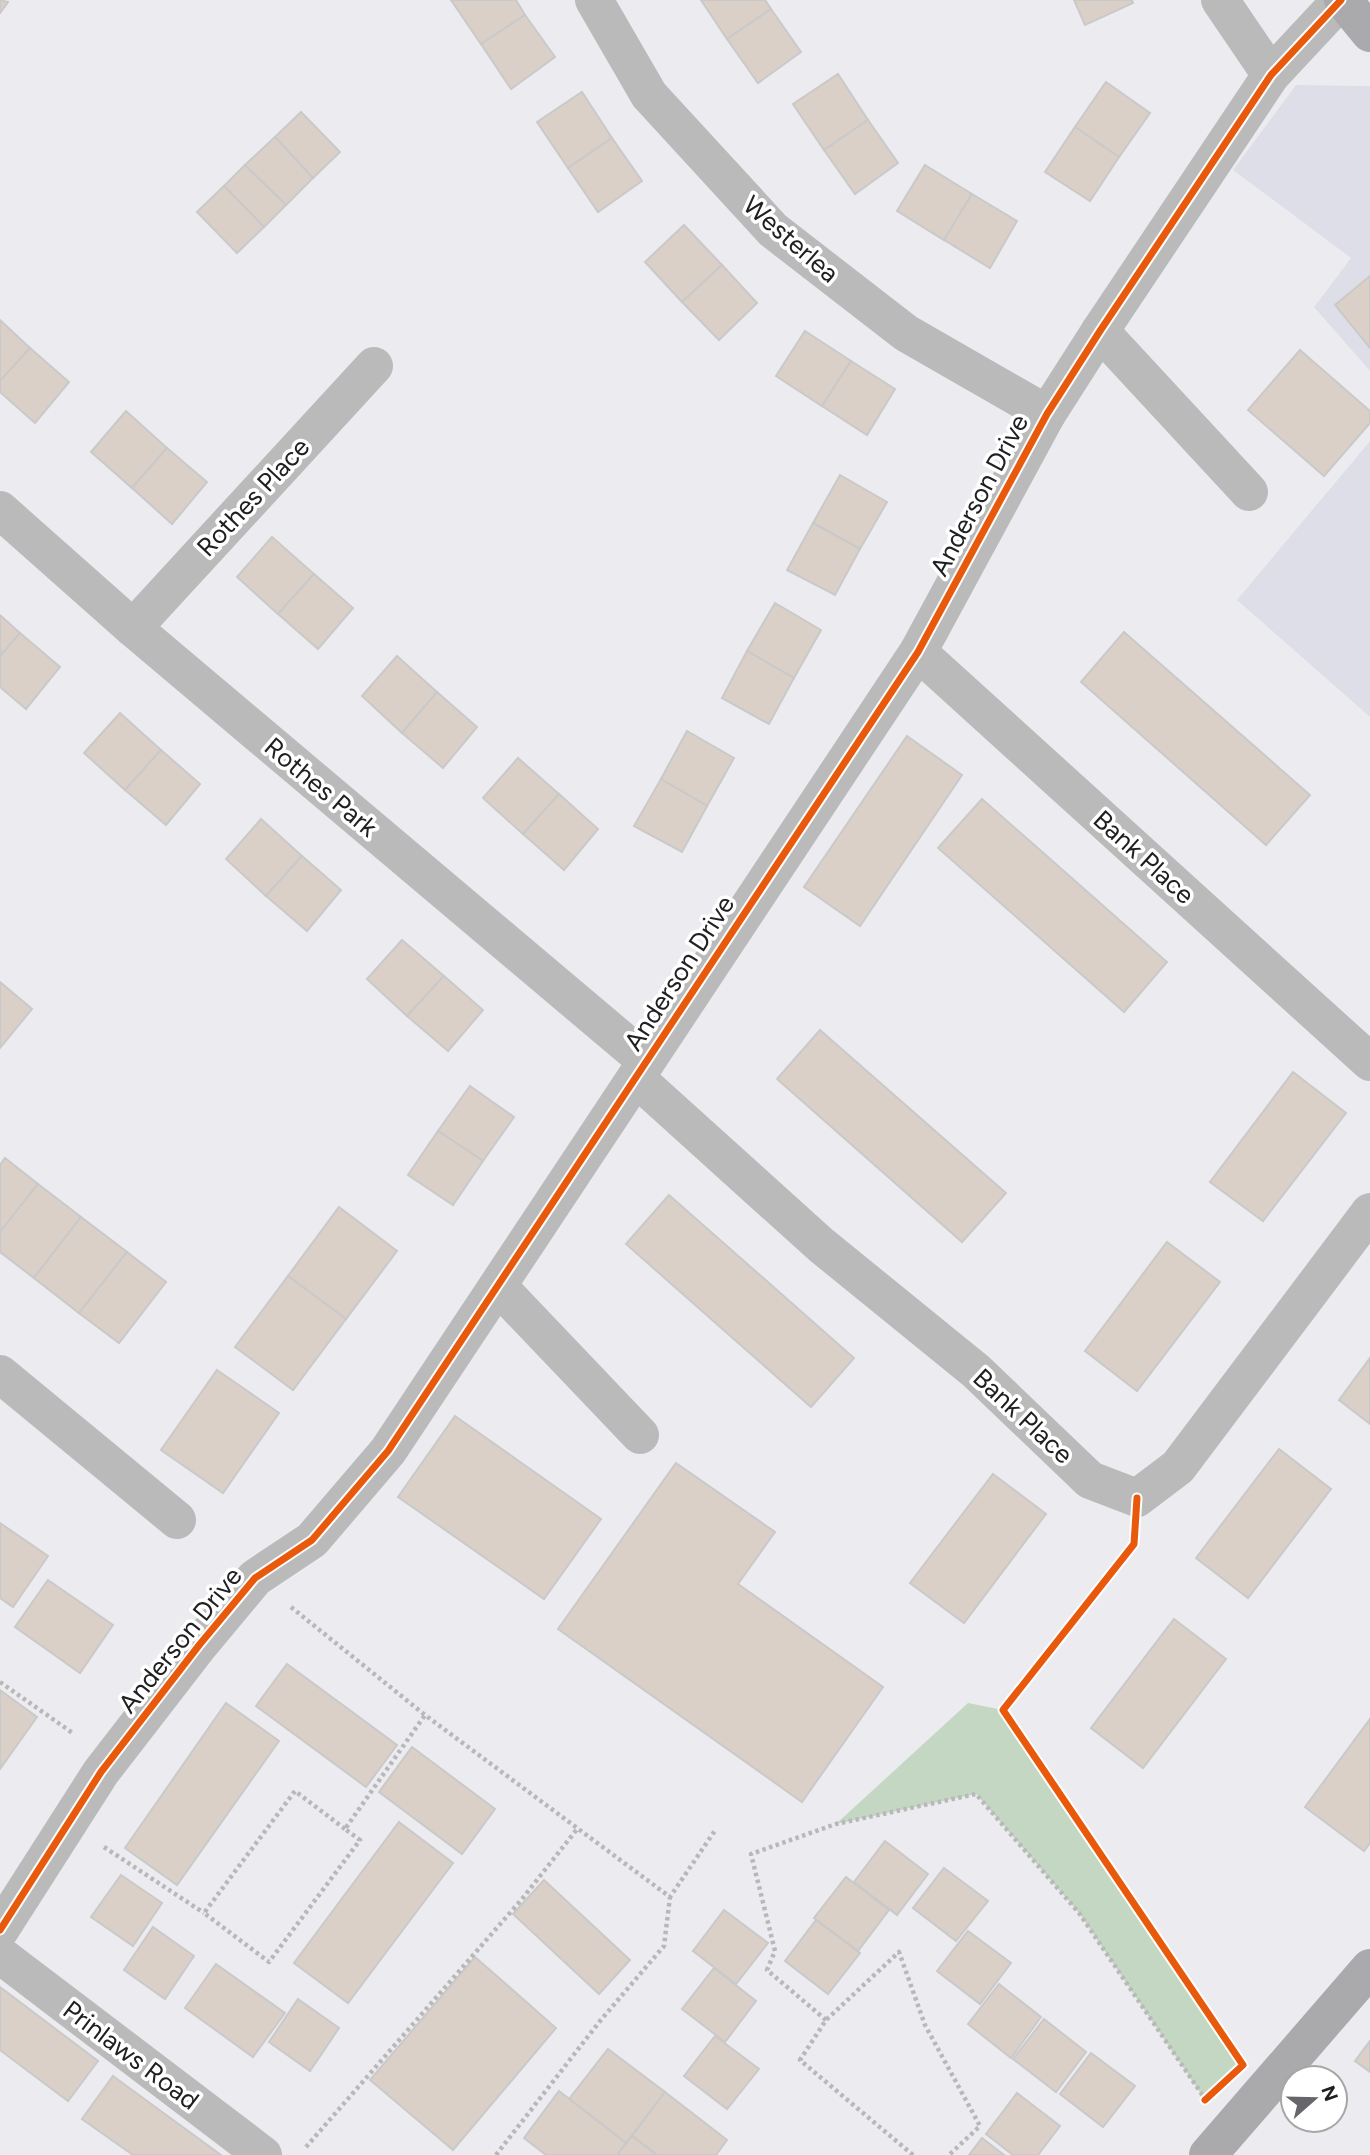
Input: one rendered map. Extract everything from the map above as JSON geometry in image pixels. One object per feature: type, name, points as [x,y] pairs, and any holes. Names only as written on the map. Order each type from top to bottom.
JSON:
[{"type":"main road","points":[[1342,0],[1370,33]]},
{"type":"main road","points":[[1208,2155],[1370,1968]]},
{"type":"street","name":"Westerlea","points":[[594,0],[649,95],[773,230],[906,333],[1047,414]]},
{"type":"street","points":[[1220,0],[1272,75]]},
{"type":"street","name":"Anderson Drive","points":[[0,1930],[111,1759],[255,1578],[312,1541],[388,1451],[918,652],[1047,414],[1100,331],[1272,75],[1342,0]]},
{"type":"street","points":[[1100,331],[1249,492]]},
{"type":"street","name":"Rothes Place","points":[[133,628],[374,366]]},
{"type":"street","name":"Rothes Park","points":[[0,510],[641,1069]]},
{"type":"street","name":"Bank Place","points":[[918,652],[1370,1062]]},
{"type":"street","name":"Bank Place","points":[[641,1069],[821,1245],[976,1371],[1090,1480],[1137,1498]]},
{"type":"street","points":[[1137,1498],[1178,1467],[1370,1212]]},
{"type":"street","points":[[498,1286],[640,1435]]},
{"type":"street","points":[[0,1374],[177,1521]]},
{"type":"street","name":"Prinlaws Road","points":[[0,1955],[263,2155]]},
{"type":"path","points":[[1137,1498],[1134,1544],[1003,1710],[1243,2065]]},
{"type":"path","points":[[255,1578],[425,1715],[670,1897]]},
{"type":"path","points":[[0,1682],[111,1759]]},
{"type":"path","points":[[345,1829],[425,1715]]},
{"type":"path","points":[[69,1823],[204,1913],[269,1962],[360,1840],[295,1791],[204,1913]]},
{"type":"path","points":[[826,2020],[767,1970],[775,1951],[751,1854],[836,1824],[976,1794],[1079,1913],[1205,2100],[1215,2091]]},
{"type":"path","points":[[299,2155],[522,1899],[578,1828]]},
{"type":"path","points":[[496,2155],[600,2021],[664,1946],[670,1897],[716,1829]]},
{"type":"path","points":[[913,2155],[800,2060],[826,2020],[899,1952],[925,2025],[980,2126],[949,2155]]},
{"type":"shaded area","points":[[1296,85],[1370,86],[1370,371],[1314,307],[1351,258],[1233,170]]},
{"type":"shaded area","points":[[1370,441],[1370,717],[1237,600]]},
{"type":"green space","points":[[968,1703],[1003,1710],[1243,2065],[1205,2100],[1079,1913],[976,1794],[836,1824]]},
{"type":"building","points":[[0,0],[8,2],[0,13]]},
{"type":"building","points":[[451,0],[516,0],[525,15],[481,44]]},
{"type":"building","points":[[701,0],[765,0],[771,9],[727,39]]},
{"type":"building","points":[[1074,0],[1132,0],[1133,3],[1085,25]]},
{"type":"building","points":[[771,9],[801,52],[758,83],[727,39]]},
{"type":"building","points":[[525,15],[555,57],[511,89],[481,44]]},
{"type":"building","points":[[838,74],[868,120],[824,150],[793,104]]},
{"type":"building","points":[[1106,82],[1150,113],[1119,157],[1075,127]]},
{"type":"building","points":[[582,92],[612,138],[568,168],[537,122]]},
{"type":"building","points":[[301,112],[340,152],[313,178],[275,137]]},
{"type":"building","points":[[868,120],[898,163],[855,194],[824,150]]},
{"type":"building","points":[[1075,127],[1119,157],[1090,201],[1045,172]]},
{"type":"building","points":[[275,137],[313,178],[286,205],[245,165]]},
{"type":"building","points":[[612,138],[642,181],[598,212],[568,168]]},
{"type":"building","points":[[245,165],[286,205],[264,227],[224,186]]},
{"type":"building","points":[[925,165],[972,194],[944,240],[897,211]]},
{"type":"building","points":[[224,186],[264,227],[237,253],[197,212]]},
{"type":"building","points":[[972,194],[1017,221],[990,268],[944,240]]},
{"type":"building","points":[[684,225],[722,265],[682,302],[645,262]]},
{"type":"building","points":[[722,265],[757,303],[719,340],[682,302]]},
{"type":"building","points":[[1370,276],[1370,348],[1335,305]]},
{"type":"building","points":[[0,320],[30,348],[0,381]]},
{"type":"building","points":[[805,331],[851,361],[822,406],[776,376]]},
{"type":"building","points":[[30,348],[69,382],[35,423],[0,392],[0,381]]},
{"type":"building","points":[[1300,350],[1370,411],[1370,423],[1324,476],[1248,410]]},
{"type":"building","points":[[851,361],[895,389],[867,435],[822,406]]},
{"type":"building","points":[[126,411],[167,448],[132,488],[91,452]]},
{"type":"building","points":[[167,448],[207,482],[172,524],[132,488]]},
{"type":"building","points":[[840,475],[887,502],[860,549],[813,523]]},
{"type":"building","points":[[813,523],[860,549],[835,595],[787,570]]},
{"type":"building","points":[[272,537],[314,574],[278,614],[237,577]]},
{"type":"building","points":[[314,574],[353,608],[318,649],[278,614]]},
{"type":"building","points":[[775,603],[821,630],[794,678],[747,651]]},
{"type":"building","points":[[0,615],[20,633],[0,656]]},
{"type":"building","points":[[1124,632],[1310,795],[1266,845],[1081,682]]},
{"type":"building","points":[[20,633],[60,667],[26,709],[0,687],[0,656]]},
{"type":"building","points":[[747,651],[794,678],[769,724],[722,698]]},
{"type":"building","points":[[397,656],[437,692],[402,733],[362,696]]},
{"type":"building","points":[[437,692],[477,727],[443,768],[402,733]]},
{"type":"building","points":[[120,713],[161,750],[125,790],[84,753]]},
{"type":"building","points":[[687,731],[734,758],[707,806],[661,779]]},
{"type":"building","points":[[907,736],[962,775],[860,926],[804,887]]},
{"type":"building","points":[[161,750],[200,784],[166,825],[125,790]]},
{"type":"building","points":[[518,758],[559,794],[523,834],[483,798]]},
{"type":"building","points":[[661,779],[707,806],[682,852],[634,826]]},
{"type":"building","points":[[559,794],[598,829],[564,870],[523,834]]},
{"type":"building","points":[[982,799],[1167,962],[1124,1012],[938,848]]},
{"type":"building","points":[[261,819],[302,856],[266,896],[226,859]]},
{"type":"building","points":[[302,856],[341,890],[307,931],[266,896]]},
{"type":"building","points":[[402,940],[444,976],[407,1016],[367,979]]},
{"type":"building","points":[[444,976],[483,1010],[448,1051],[407,1016]]},
{"type":"building","points":[[0,982],[32,1009],[0,1048]]},
{"type":"building","points":[[820,1030],[1006,1193],[962,1242],[777,1079]]},
{"type":"building","points":[[1293,1072],[1346,1113],[1263,1221],[1210,1182]]},
{"type":"building","points":[[470,1086],[514,1117],[483,1161],[438,1131]]},
{"type":"building","points":[[438,1131],[483,1161],[453,1205],[408,1175]]},
{"type":"building","points":[[5,1158],[38,1184],[0,1232],[0,1165]]},
{"type":"building","points":[[38,1184],[81,1217],[34,1278],[0,1252],[0,1232]]},
{"type":"building","points":[[669,1195],[854,1358],[811,1407],[626,1244]]},
{"type":"building","points":[[339,1207],[397,1251],[346,1319],[288,1276]]},
{"type":"building","points":[[81,1217],[127,1252],[79,1313],[34,1278]]},
{"type":"building","points":[[1167,1242],[1220,1282],[1137,1391],[1085,1351]]},
{"type":"building","points":[[127,1252],[166,1282],[119,1343],[79,1313]]},
{"type":"building","points":[[288,1276],[346,1319],[293,1390],[235,1347]]},
{"type":"building","points":[[1370,1358],[1370,1424],[1339,1400]]},
{"type":"building","points":[[217,1370],[279,1413],[223,1493],[161,1450]]},
{"type":"building","points":[[455,1416],[601,1519],[544,1599],[398,1497]]},
{"type":"building","points":[[1279,1449],[1331,1489],[1248,1598],[1196,1558]]},
{"type":"building","points":[[676,1463],[775,1532],[738,1584],[883,1687],[802,1802],[558,1629]]},
{"type":"building","points":[[993,1474],[1046,1514],[964,1623],[910,1583]]},
{"type":"building","points":[[0,1523],[48,1556],[13,1607],[0,1598]]},
{"type":"building","points":[[48,1580],[113,1625],[80,1673],[15,1627]]},
{"type":"building","points":[[1174,1619],[1226,1659],[1143,1768],[1091,1728]]},
{"type":"building","points":[[287,1664],[397,1745],[366,1787],[256,1706]]},
{"type":"building","points":[[0,1690],[37,1717],[0,1769]]},
{"type":"building","points":[[226,1703],[279,1741],[177,1885],[125,1848]]},
{"type":"building","points":[[1370,1719],[1370,1843],[1364,1851],[1305,1807]]},
{"type":"building","points":[[412,1747],[495,1809],[462,1854],[379,1792]]},
{"type":"building","points":[[399,1822],[453,1863],[348,2003],[294,1963]]},
{"type":"building","points":[[885,1841],[928,1874],[897,1915],[854,1882]]},
{"type":"building","points":[[944,1868],[988,1901],[956,1941],[913,1908]]},
{"type":"building","points":[[121,1875],[162,1903],[133,1946],[91,1917]]},
{"type":"building","points":[[846,1877],[889,1910],[858,1951],[814,1918]]},
{"type":"building","points":[[544,1880],[630,1960],[599,1994],[513,1914]]},
{"type":"building","points":[[724,1910],[768,1943],[736,1984],[693,1951]]},
{"type":"building","points":[[816,1920],[860,1953],[828,1994],[785,1961]]},
{"type":"building","points":[[153,1927],[194,1956],[165,1999],[124,1970]]},
{"type":"building","points":[[968,1931],[1011,1963],[980,2004],[937,1971]]},
{"type":"building","points":[[475,1957],[556,2028],[453,2150],[370,2080]]},
{"type":"building","points":[[216,1964],[285,2013],[253,2057],[185,2008]]},
{"type":"building","points":[[714,1968],[756,2001],[725,2042],[682,2009]]},
{"type":"building","points":[[999,1984],[1041,2017],[1011,2058],[968,2024]]},
{"type":"building","points":[[0,1987],[98,2061],[68,2101],[0,2050]]},
{"type":"building","points":[[298,1999],[339,2028],[310,2071],[269,2042]]},
{"type":"building","points":[[1044,2019],[1086,2052],[1056,2092],[1013,2059]]},
{"type":"building","points":[[715,2036],[759,2069],[727,2109],[684,2076]]},
{"type":"building","points":[[1370,2041],[1370,2072],[1355,2061]]},
{"type":"building","points":[[608,2049],[665,2092],[626,2143],[569,2099]]},
{"type":"building","points":[[1091,2053],[1135,2086],[1103,2127],[1060,2094]]},
{"type":"building","points":[[113,2076],[221,2155],[133,2155],[82,2119]]},
{"type":"building","points":[[559,2091],[626,2143],[617,2155],[546,2155],[524,2138]]},
{"type":"building","points":[[665,2092],[727,2140],[716,2155],[657,2155],[632,2136]]},
{"type":"building","points":[[1017,2093],[1060,2126],[1038,2155],[1013,2155],[986,2134]]},
{"type":"building","points":[[632,2136],[657,2155],[617,2155]]},
{"type":"building","points":[[982,2138],[1004,2155],[969,2155]]},
{"type":"cycle path","points":[[0,1930],[101,1772],[200,1644],[255,1578],[312,1540],[388,1451],[918,652],[1047,414],[1100,331],[1271,75],[1341,0]]},
{"type":"cycle path","points":[[1137,1498],[1134,1544],[1003,1710],[1243,2065],[1205,2100]]}]
